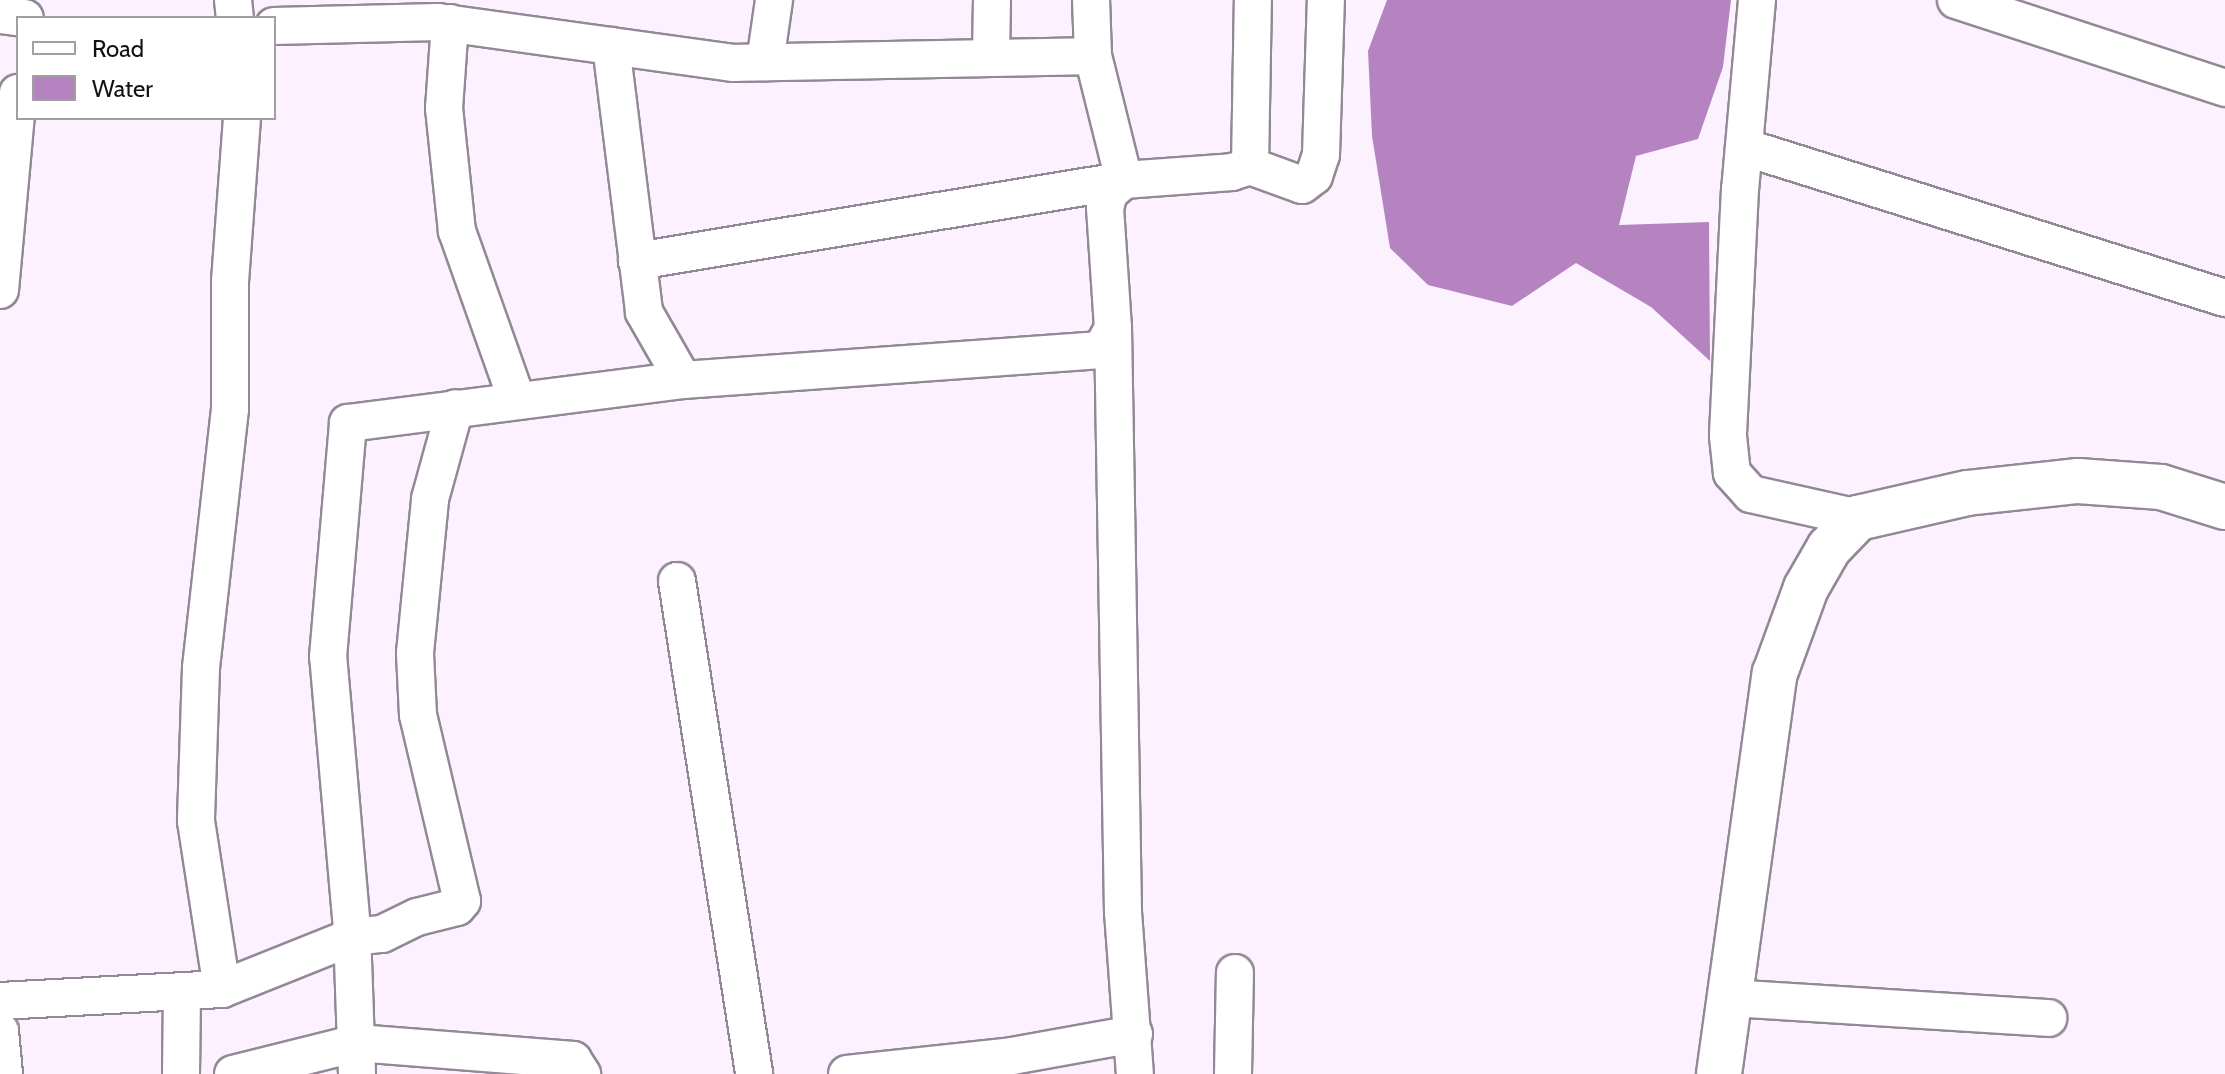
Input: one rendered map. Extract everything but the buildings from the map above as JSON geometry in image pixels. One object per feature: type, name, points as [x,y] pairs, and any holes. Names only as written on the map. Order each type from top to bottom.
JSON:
[{"type":"street","points":[[765,62],[774,0]]},
{"type":"street","points":[[991,57],[992,0]]},
{"type":"street","points":[[1091,0],[1093,56],[1124,180]]},
{"type":"street","points":[[1250,166],[1253,0]]},
{"type":"street","points":[[637,261],[1124,180],[1232,172],[1250,166],[1302,185],[1314,176],[1321,155],[1326,0]]},
{"type":"street","points":[[1757,0],[1744,147],[1728,436],[1732,473],[1751,494],[1858,518],[1967,493],[2078,481],[2161,487],[2225,507]]},
{"type":"street","points":[[1956,0],[2225,88]]},
{"type":"street","points":[[276,26],[405,20],[450,23],[734,63],[1093,56]]},
{"type":"street","points":[[450,23],[444,108],[457,231],[517,400]]},
{"type":"street","points":[[611,46],[644,312],[683,380]]},
{"type":"street","points":[[0,290],[16,115]]},
{"type":"street","points":[[222,989],[196,821],[201,668],[230,409],[230,282],[242,120]]},
{"type":"street","points":[[1744,147],[2225,298]]},
{"type":"street","points":[[1124,180],[1109,193],[1105,208],[1113,328],[1123,912],[1135,1074]]},
{"type":"street","points":[[357,1058],[352,937],[328,657],[346,427],[353,421],[683,380],[1092,353],[1108,342],[1113,328]]},
{"type":"street","points":[[0,1001],[222,989],[352,937],[382,934],[462,901],[418,715],[415,653],[430,499],[455,408]]},
{"type":"street","points":[[1719,1074],[1775,673],[1806,588],[1829,548],[1858,518]]},
{"type":"street","points":[[677,581],[754,1074]]},
{"type":"street","points":[[1233,1074],[1235,973]]},
{"type":"street","points":[[181,1074],[182,992]]},
{"type":"street","points":[[1730,998],[2048,1018]]},
{"type":"street","points":[[0,1031],[4,1074]]},
{"type":"street","points":[[847,1074],[1012,1056],[1134,1034]]},
{"type":"street","points":[[233,1074],[357,1058],[573,1060],[582,1074]]},
{"type":"water","points":[[1387,0],[1731,0],[1723,67],[1698,139],[1636,156],[1619,225],[1709,222],[1710,361],[1651,307],[1576,263],[1512,306],[1428,285],[1390,248],[1372,136],[1368,51]]}]
